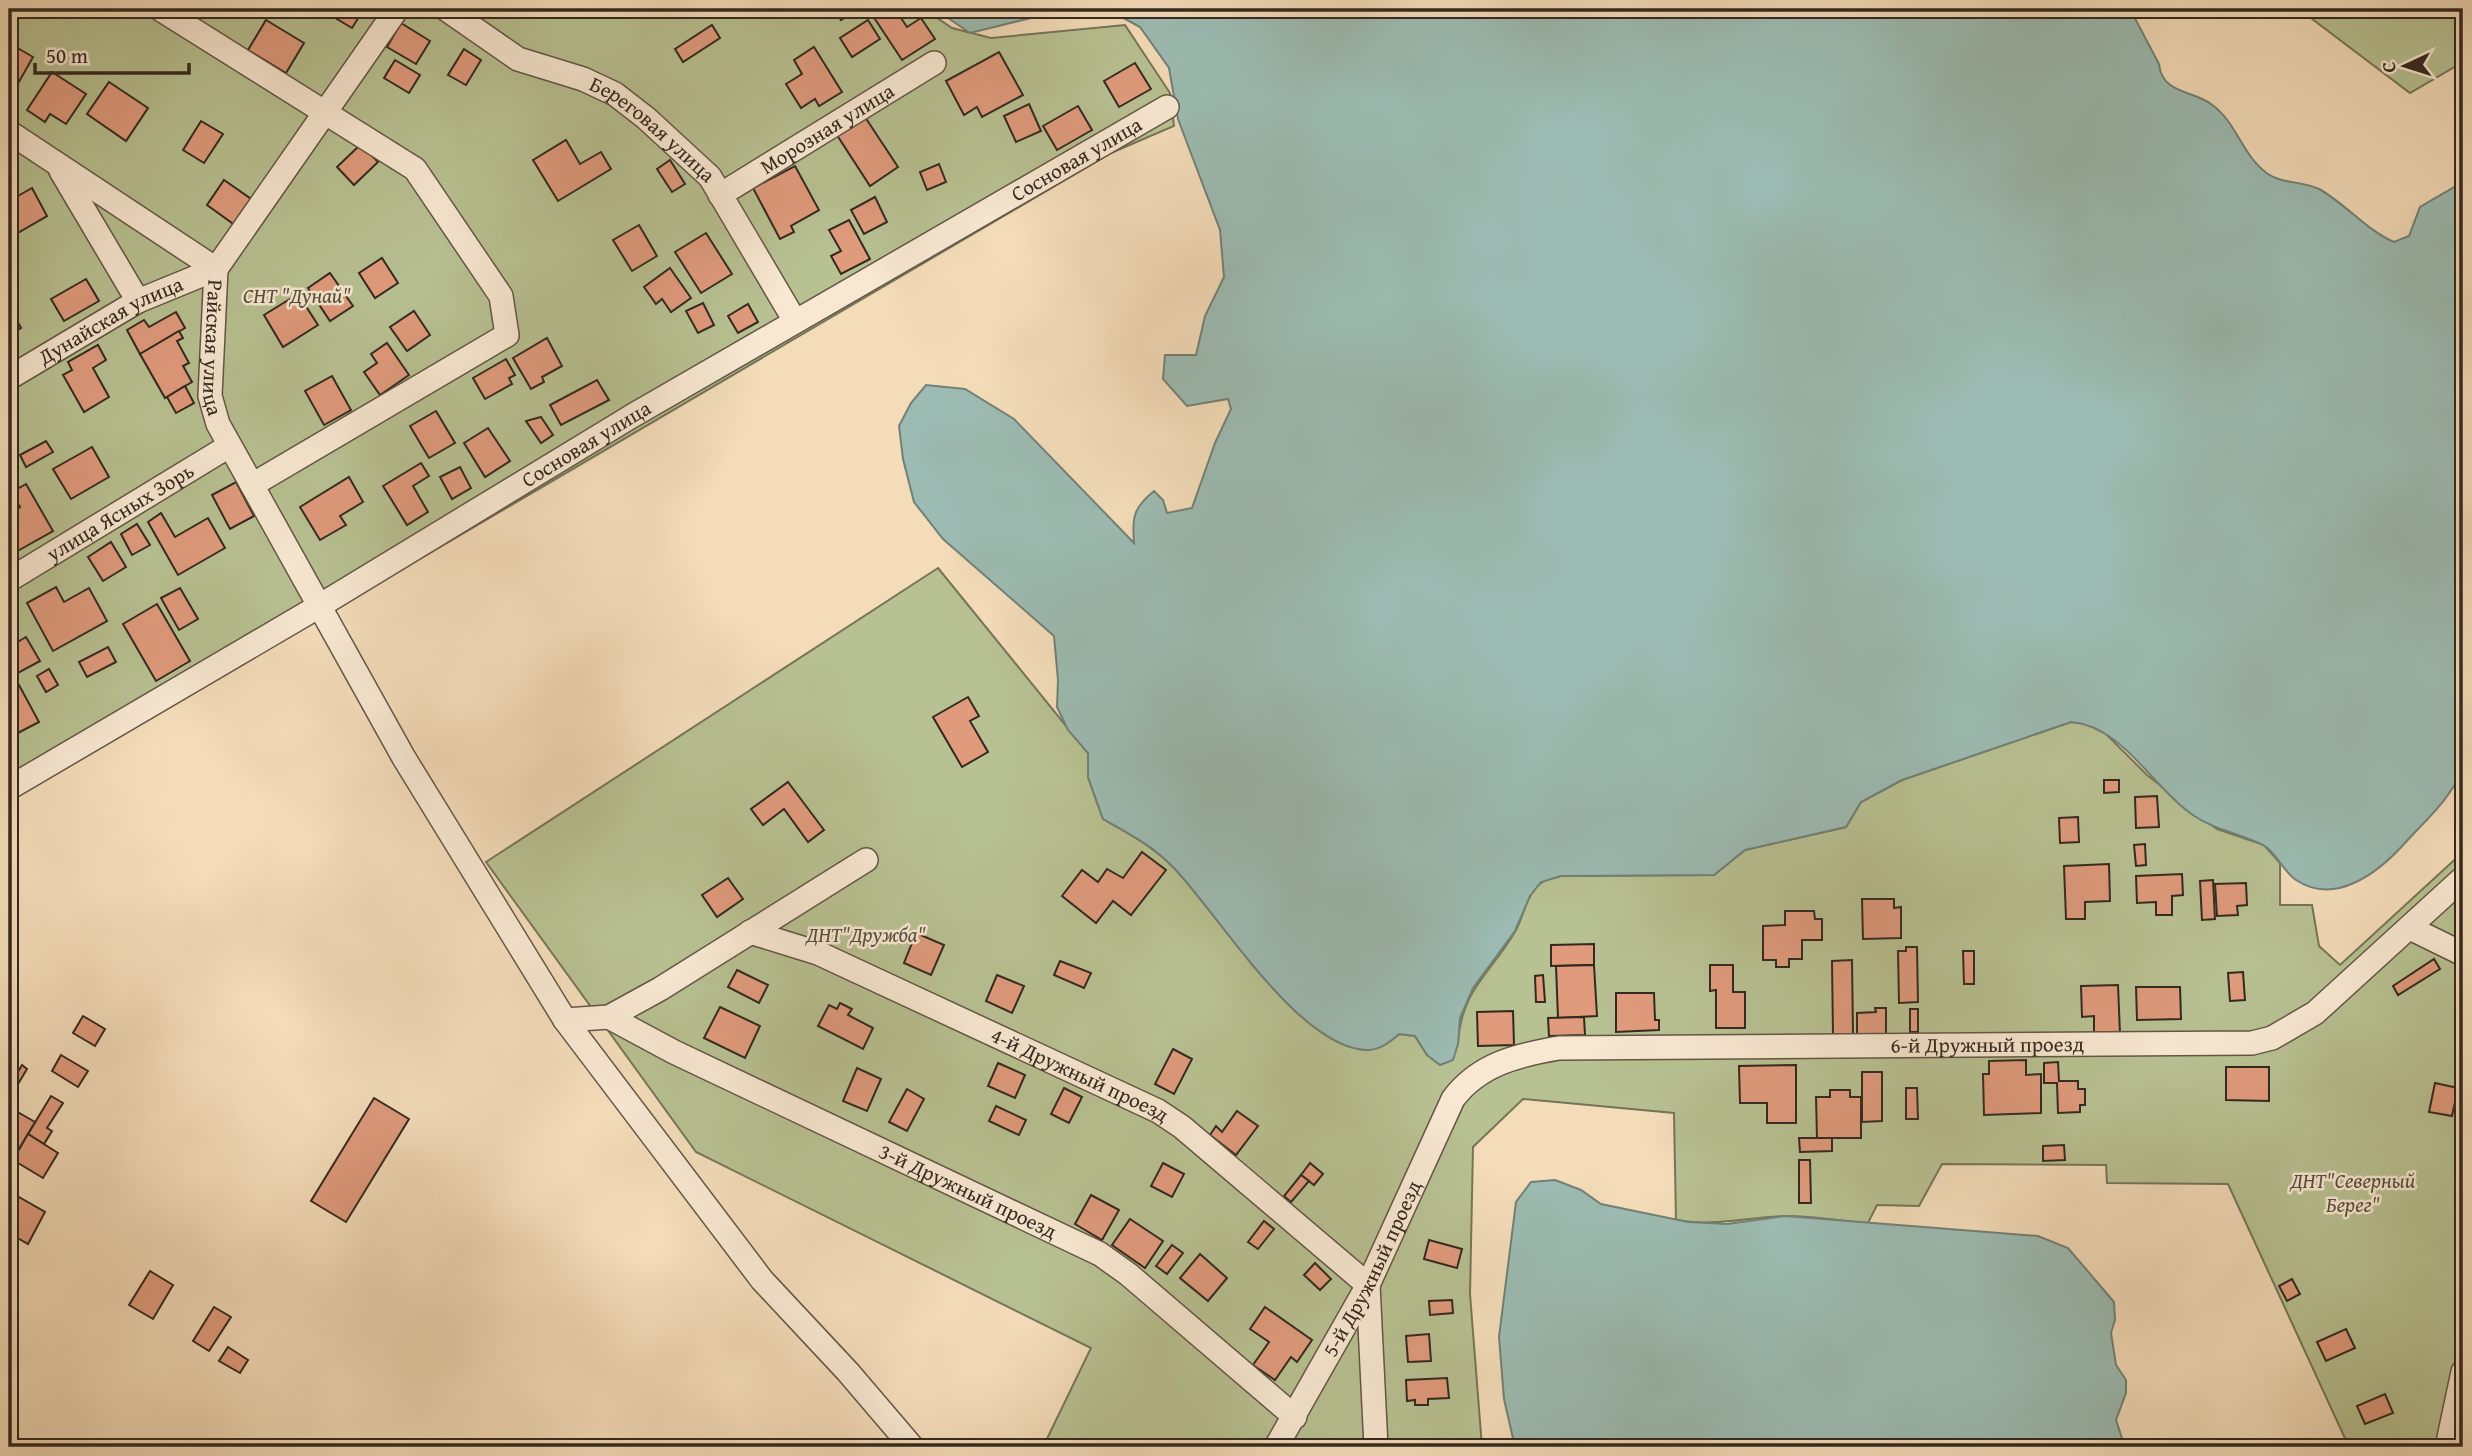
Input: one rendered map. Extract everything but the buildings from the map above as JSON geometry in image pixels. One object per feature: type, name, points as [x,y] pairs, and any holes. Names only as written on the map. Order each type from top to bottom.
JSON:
[{"type":"street","points":[[160,9],[415,169],[502,296],[507,335],[252,485]]},
{"type":"street","points":[[216,269],[397,9]]},
{"type":"street","name":"Береговая улица","points":[[446,9],[518,59],[583,79],[615,94],[646,118],[710,177],[795,321]]},
{"type":"street","name":"Морозная улица","points":[[720,195],[934,63]]},
{"type":"street","name":"Сосновая улица","points":[[9,788],[795,321],[1167,107]]},
{"type":"street","name":"Райская улица","points":[[9,132],[216,269],[210,396],[212,410],[229,446],[321,605],[404,758],[565,1020],[762,1280],[848,1372],[912,1447]]},
{"type":"street","points":[[57,165],[138,301]]},
{"type":"street","name":"Дунайская улица","points":[[9,378],[138,301],[216,269]]},
{"type":"street","name":"улица Ясных Зорь","points":[[9,580],[229,446]]},
{"type":"street","points":[[565,1020],[610,1017],[866,860]]},
{"type":"street","name":"6-й Дружный проезд","points":[[1461,1088],[1493,1065],[1514,1057],[1559,1048],[2252,1043],[2284,1032],[2315,1013],[2463,878]]},
{"type":"street","points":[[2410,928],[2463,954]]},
{"type":"street","name":"4-й Дружный проезд","points":[[750,932],[818,953],[1158,1111],[1182,1127],[1368,1285]]},
{"type":"street","name":"3-й Дружный проезд","points":[[610,1017],[674,1052],[1100,1254],[1128,1273],[1295,1416]]},
{"type":"street","name":"5-й Дружный проезд","points":[[1279,1446],[1368,1285],[1443,1117],[1461,1088]]},
{"type":"street","points":[[1368,1285],[1376,1447]]},
{"type":"street","points":[[2447,1447],[2463,1372]]},
{"type":"green space","name":"СНТ \"Дунай\"","points":[[9,9],[924,9],[952,28],[991,38],[1125,25],[1170,93],[1174,126],[1111,153],[9,800]]},
{"type":"green space","points":[[2299,9],[2463,9],[2463,62],[2410,93]]},
{"type":"green space","name":"ДНТ\"Дружба\"","points":[[938,568],[1088,753],[1088,777],[1103,819],[1149,846],[1165,859],[1261,975],[1314,1027],[1341,1043],[1367,1050],[1388,1043],[1399,1034],[1415,1036],[1427,1055],[1458,1044],[1460,1025],[1471,995],[1516,930],[1532,893],[1545,880],[1561,876],[1714,875],[1745,850],[1846,827],[1861,802],[1902,780],[2071,722],[2089,724],[2106,734],[2147,775],[2217,829],[2264,845],[2280,863],[2280,905],[2312,905],[2319,946],[2340,965],[2463,852],[2463,1447],[2349,1447],[2228,1184],[2107,1183],[2106,1165],[1942,1164],[1919,1206],[1877,1205],[1868,1223],[1786,1216],[1690,1222],[1676,1220],[1674,1113],[1523,1099],[1473,1147],[1470,1294],[1482,1447],[1043,1447],[1091,1348],[696,1152],[486,862]]},
{"type":"water","points":[[935,9],[1067,9],[970,33]]},
{"type":"water","points":[[1107,9],[2130,9],[2166,81],[2179,90],[2203,99],[2220,111],[2259,167],[2274,177],[2319,189],[2384,237],[2394,242],[2409,236],[2420,207],[2463,182],[2463,768],[2458,779],[2438,808],[2394,854],[2369,875],[2341,888],[2311,887],[2296,880],[2263,845],[2190,813],[2135,758],[2106,734],[2071,722],[1902,780],[1861,802],[1846,827],[1745,850],[1714,875],[1561,876],[1541,882],[1530,896],[1515,931],[1473,988],[1460,1018],[1458,1044],[1453,1060],[1440,1065],[1427,1055],[1415,1036],[1399,1034],[1372,1050],[1341,1043],[1314,1027],[1287,1003],[1165,859],[1140,840],[1103,819],[1088,777],[1088,753],[1068,730],[1057,707],[1058,680],[1054,636],[943,539],[914,502],[903,459],[899,426],[911,403],[926,385],[965,389],[1014,419],[1134,543],[1135,514],[1154,491],[1163,500],[1167,513],[1192,508],[1215,443],[1231,409],[1228,399],[1187,406],[1163,379],[1165,355],[1196,355],[1205,316],[1224,277],[1220,230],[1178,119],[1169,68],[1140,27]]},
{"type":"water","points":[[1555,1180],[1581,1190],[1601,1204],[1688,1222],[1727,1224],[1785,1216],[2038,1236],[2068,1248],[2114,1302],[2115,1320],[2111,1333],[2116,1365],[2126,1380],[2126,1393],[2116,1420],[2125,1447],[1515,1447],[1504,1399],[1499,1337],[1516,1202],[1531,1182]]},
{"type":"park label","name":"ДНТ\"Северный Берег\"","points":[[2353,1193]]}]
